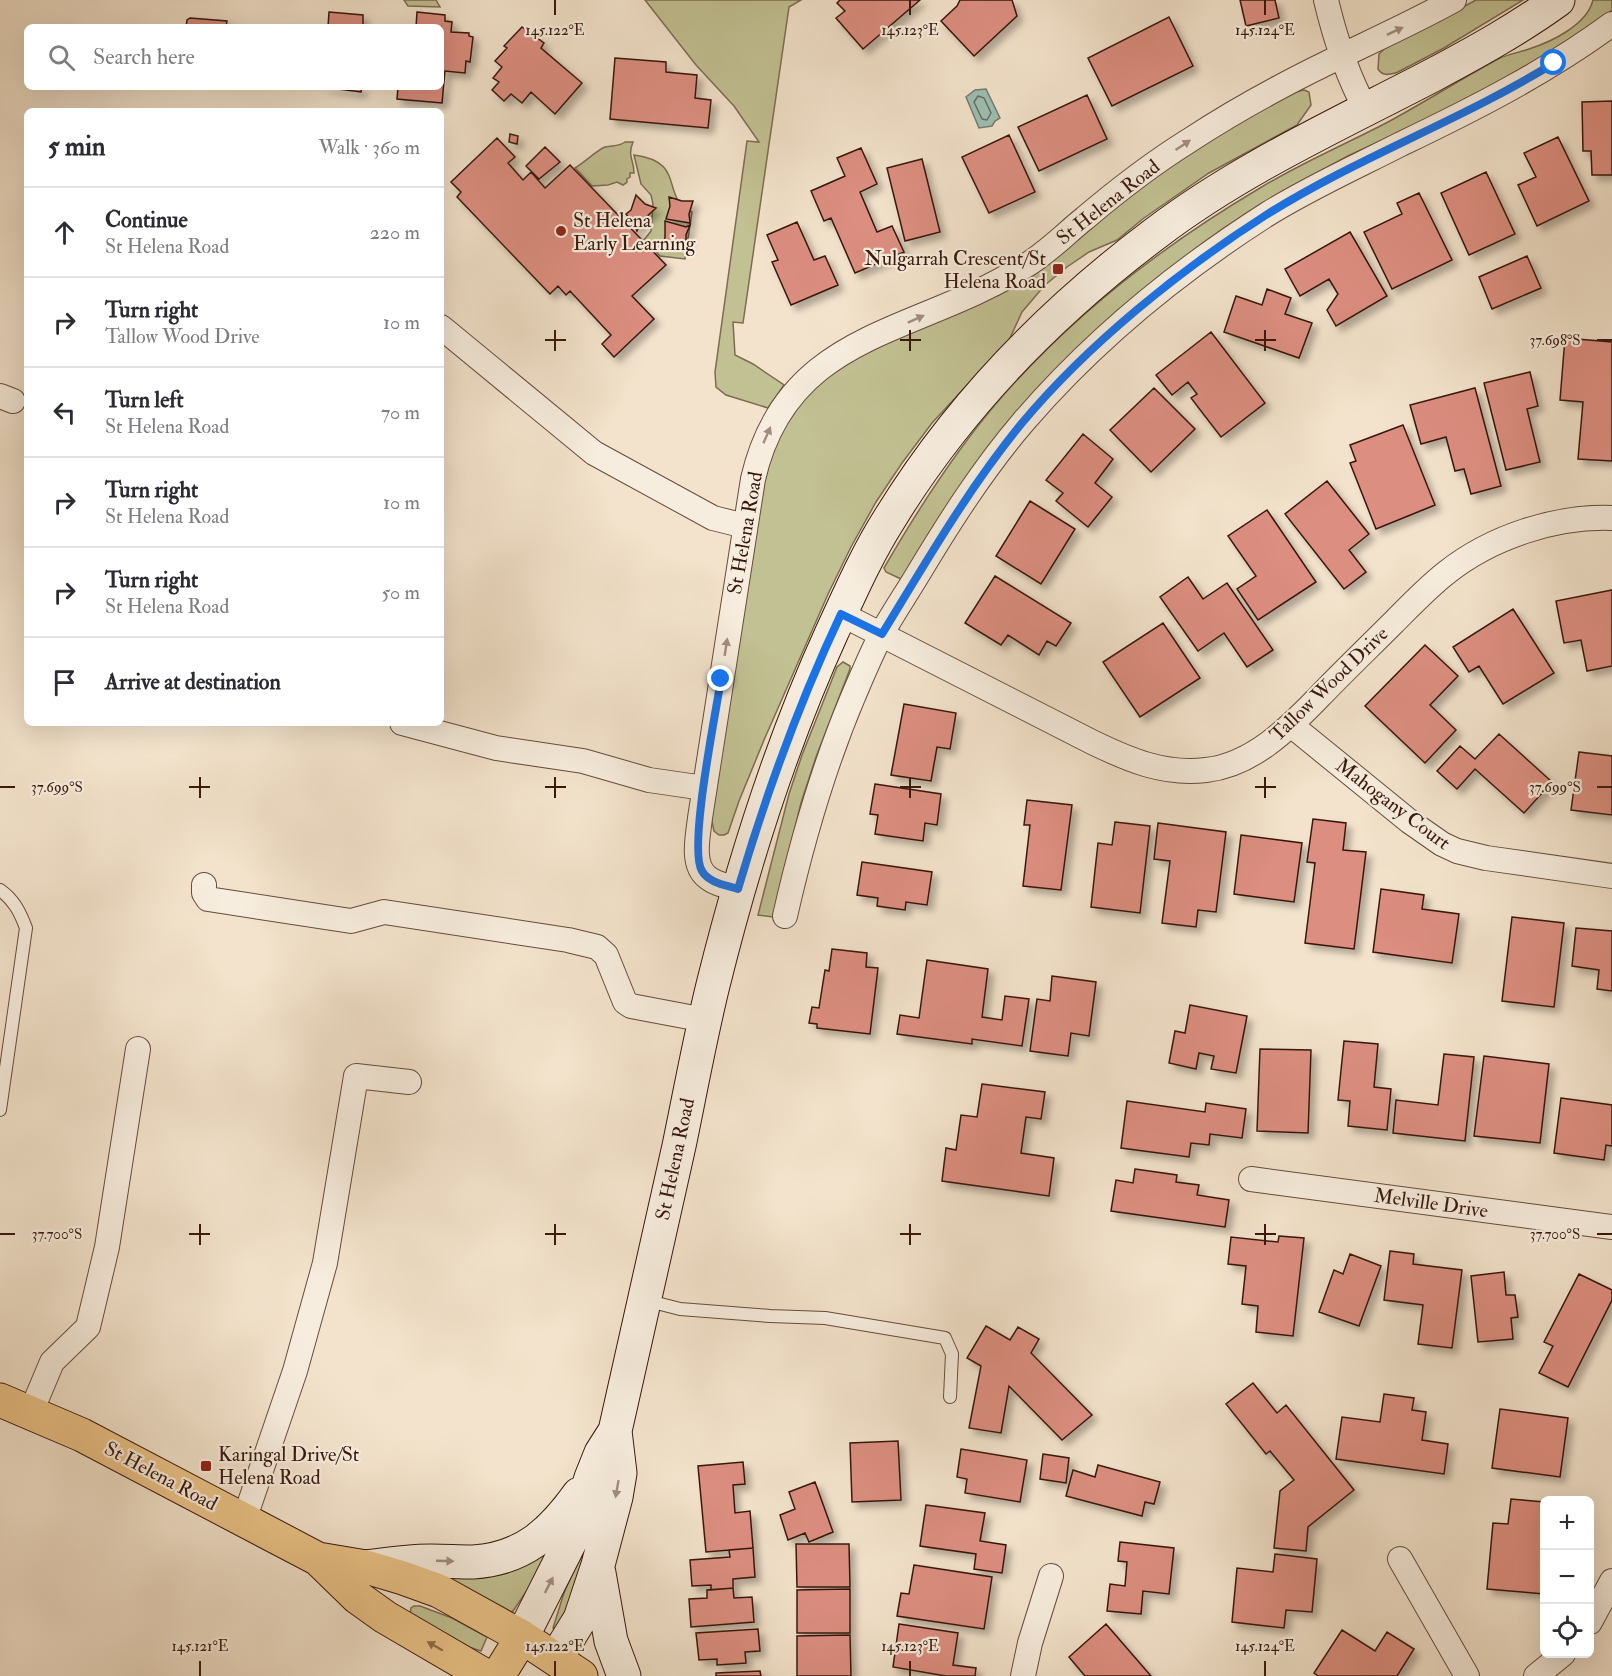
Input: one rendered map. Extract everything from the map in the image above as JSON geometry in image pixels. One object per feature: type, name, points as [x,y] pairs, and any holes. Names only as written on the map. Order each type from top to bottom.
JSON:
[{"type":"main road","name":"St Helena Road","points":[[498,1676],[522,1637],[573,1536],[601,1453],[615,1431],[705,1020],[738,889],[766,798],[787,741],[841,614],[871,550],[890,517],[965,412],[1041,331],[1100,278],[1185,211],[1249,172],[1528,22],[1558,0]]},
{"type":"main road","name":"St Helena Road","points":[[0,1400],[32,1412],[147,1468],[318,1559],[350,1591],[376,1610],[486,1676]]},
{"type":"main road","name":"St Helena Road","points":[[560,1670],[598,1566],[616,1497],[620,1473],[615,1431]]},
{"type":"main road","points":[[366,1567],[403,1562],[475,1562],[502,1557],[532,1544],[545,1534],[566,1512],[591,1478]]},
{"type":"main road","name":"St Helena Road","points":[[318,1559],[366,1567],[438,1591],[522,1637]]},
{"type":"main road","points":[[598,1566],[611,1641],[624,1676]]},
{"type":"main road","points":[[522,1637],[560,1670]]},
{"type":"street","points":[[1326,0],[1342,56],[1366,110]]},
{"type":"street","name":"St Helena Road","points":[[738,889],[707,878],[698,863],[698,838],[756,468],[765,438],[782,407],[794,392],[831,358],[1011,275],[1042,255],[1118,191],[1188,141],[1281,86],[1405,27],[1454,0]]},
{"type":"street","points":[[785,916],[801,848],[829,758],[882,634],[948,525],[1023,422],[1090,351],[1143,305],[1218,247],[1267,214],[1316,187],[1539,72],[1586,44],[1612,24]]},
{"type":"street","points":[[444,329],[594,453],[713,518],[746,526]]},
{"type":"street","name":"Tallow Wood Drive","points":[[841,614],[1092,742],[1150,767],[1188,771],[1208,770],[1256,752],[1291,725],[1427,588],[1462,562],[1495,543],[1548,525],[1580,519],[1612,518]]},
{"type":"street","name":"Mahogany Court","points":[[1291,725],[1409,821],[1449,847],[1486,858],[1612,876]]},
{"type":"street","points":[[413,726],[496,748],[583,761],[649,780],[704,789]]},
{"type":"street","points":[[204,885],[204,893],[208,899],[351,921],[384,912],[568,940],[597,947],[606,955],[625,1002],[631,1006],[705,1020]]},
{"type":"street","points":[[32,1412],[52,1362],[88,1327],[107,1247],[138,1049]]},
{"type":"street","points":[[244,1520],[295,1371],[325,1263],[356,1076],[409,1082]]},
{"type":"street","name":"Melville Drive","points":[[1251,1179],[1612,1227]]},
{"type":"street","points":[[1400,1559],[1467,1676]]},
{"type":"street","points":[[1023,1676],[1051,1576]]},
{"type":"street","points":[[1594,1616],[1610,1592]]},
{"type":"street","points":[[1536,1676],[1557,1658]]},
{"type":"lane","points":[[0,890],[9,896],[20,911],[26,928],[0,1110]]},
{"type":"lane","points":[[644,1299],[680,1309],[770,1317],[825,1318],[945,1338],[952,1354],[950,1397]]},
{"type":"shaded area","points":[[404,0],[436,0],[440,7],[408,6]]},
{"type":"shaded area","points":[[645,0],[801,0],[789,7],[743,323],[733,322],[735,355],[784,385],[768,408],[726,395],[716,387],[715,372],[747,141],[759,142],[734,106],[696,65]]},
{"type":"shaded area","points":[[1476,0],[1523,0],[1444,48],[1396,73],[1386,74],[1378,69],[1379,54],[1384,49]]},
{"type":"shaded area","points":[[1593,0],[1612,0],[1612,10],[1548,54],[1515,73],[1293,186],[1224,228],[1160,277],[901,579],[886,572],[884,568],[922,505],[949,464],[994,406],[1053,343],[1118,286],[1223,210],[1276,179],[1388,122],[1498,59],[1538,46],[1567,31],[1584,17]]},
{"type":"shaded area","points":[[1304,90],[1309,92],[1311,105],[1297,125],[1209,173],[1144,218],[1117,240],[1089,252],[1045,285],[1022,312],[1009,340],[932,423],[876,502],[851,547],[764,740],[728,833],[719,835],[714,831],[711,817],[763,482],[782,428],[797,404],[817,384],[868,352],[979,304],[1032,276],[1107,213],[1167,169],[1277,101]]},
{"type":"shaded area","points":[[633,142],[631,155],[634,173],[630,173],[630,177],[623,185],[617,182],[592,186],[575,168],[605,147]]},
{"type":"shaded area","points":[[634,155],[651,159],[661,165],[667,172],[682,206],[692,212],[685,259],[660,256],[644,240],[651,231],[653,204],[651,195],[641,184]]},
{"type":"shaded area","points":[[843,662],[850,666],[850,669],[801,803],[773,917],[758,915],[789,794],[802,755],[837,667]]},
{"type":"shaded area","points":[[547,1544],[547,1561],[513,1611],[510,1612],[435,1571]]},
{"type":"shaded area","points":[[584,1547],[589,1548],[578,1584],[557,1631],[553,1628],[564,1593]]},
{"type":"shaded area","points":[[414,1606],[420,1606],[452,1618],[487,1637],[481,1651],[469,1647],[410,1614]]},
{"type":"water","points":[[986,89],[1000,118],[992,126],[979,128],[966,97],[975,90]]},
{"type":"building","points":[[840,0],[920,0],[863,49],[836,18],[845,11],[837,3]]},
{"type":"building","points":[[960,0],[1012,0],[1017,16],[974,56],[941,21],[957,6]]},
{"type":"building","points":[[1240,0],[1275,0],[1279,18],[1246,26]]},
{"type":"building","points":[[329,12],[363,15],[363,24],[328,24]]},
{"type":"building","points":[[417,12],[445,15],[445,21],[452,22],[451,32],[469,33],[469,36],[473,37],[470,62],[466,61],[465,73],[445,71],[444,82],[444,24],[416,24]]},
{"type":"building","points":[[1169,17],[1193,66],[1112,106],[1088,58]]},
{"type":"building","points":[[190,18],[227,21],[226,24],[186,24]]},
{"type":"building","points":[[522,27],[544,43],[541,48],[582,83],[555,114],[531,92],[522,103],[511,94],[504,101],[492,90],[499,82],[493,78],[502,67],[495,61],[507,48],[504,46]]},
{"type":"building","points":[[615,58],[666,62],[666,72],[697,75],[695,98],[711,100],[708,128],[610,119]]},
{"type":"building","points":[[398,90],[443,90],[442,103],[397,99]]},
{"type":"building","points":[[1087,95],[1107,139],[1039,171],[1018,127]]},
{"type":"building","points":[[1612,101],[1612,175],[1592,175],[1591,151],[1583,151],[1582,102]]},
{"type":"building","points":[[510,134],[518,136],[517,144],[509,142]]},
{"type":"building","points":[[1009,135],[1035,192],[989,213],[962,157]]},
{"type":"building","points":[[1558,137],[1589,201],[1537,226],[1518,185],[1536,177],[1524,153]]},
{"type":"building","name":"St Helena Early Learning","points":[[497,138],[515,157],[508,163],[523,180],[531,172],[545,188],[570,165],[666,265],[632,296],[654,319],[614,357],[602,344],[611,335],[570,291],[566,295],[558,286],[550,294],[457,197],[461,192],[451,182]]},
{"type":"building","points":[[545,147],[560,162],[539,179],[526,166]]},
{"type":"building","points":[[861,148],[877,184],[860,192],[877,232],[892,226],[904,252],[855,273],[831,218],[824,221],[811,191],[845,176],[837,158]]},
{"type":"building","points":[[922,159],[940,232],[905,241],[887,168]]},
{"type":"building","points":[[1486,172],[1515,234],[1469,255],[1441,193]]},
{"type":"building","points":[[1419,193],[1452,260],[1392,289],[1364,232],[1402,214],[1397,203]]},
{"type":"building","points":[[636,195],[645,204],[656,208],[642,221],[637,231],[626,214],[631,210]]},
{"type":"building","points":[[669,197],[682,201],[693,201],[689,214],[690,223],[666,219],[670,206]]},
{"type":"building","points":[[665,221],[686,227],[690,225],[686,235],[686,249],[678,244],[662,245],[665,238]]},
{"type":"building","points":[[797,222],[814,260],[825,256],[838,285],[791,305],[772,262],[778,260],[767,235]]},
{"type":"building","points":[[1350,232],[1387,296],[1336,326],[1327,310],[1338,294],[1329,279],[1300,296],[1285,269]]},
{"type":"building","points":[[1527,256],[1541,288],[1492,309],[1479,277]]},
{"type":"building","points":[[1267,289],[1291,298],[1285,314],[1312,323],[1299,358],[1224,332],[1236,296],[1262,305]]},
{"type":"building","points":[[1211,332],[1265,403],[1221,437],[1191,398],[1197,394],[1188,382],[1172,395],[1156,375]]},
{"type":"building","points":[[1565,338],[1612,342],[1612,461],[1578,459],[1583,402],[1560,400]]},
{"type":"building","points":[[1530,372],[1538,406],[1527,409],[1540,462],[1506,470],[1484,383]]},
{"type":"building","points":[[1154,388],[1195,429],[1151,472],[1110,430]]},
{"type":"building","points":[[1475,388],[1501,486],[1471,494],[1464,469],[1455,471],[1446,437],[1421,444],[1410,405]]},
{"type":"building","points":[[1403,425],[1435,505],[1376,529],[1350,463],[1356,461],[1350,445]]},
{"type":"building","points":[[1083,434],[1113,459],[1095,483],[1112,497],[1088,527],[1056,501],[1063,493],[1046,480]]},
{"type":"building","points":[[1327,481],[1369,534],[1349,550],[1366,572],[1344,589],[1285,514]]},
{"type":"building","points":[[1030,501],[1075,529],[1041,584],[996,556]]},
{"type":"building","points":[[1267,510],[1316,582],[1258,620],[1237,589],[1256,576],[1228,536]]},
{"type":"building","points":[[995,576],[1071,623],[1056,646],[1047,641],[1039,655],[1008,635],[1001,645],[965,623]]},
{"type":"building","points":[[1188,577],[1203,599],[1227,583],[1273,650],[1247,667],[1224,633],[1198,651],[1160,597]]},
{"type":"building","points":[[1612,590],[1612,666],[1587,671],[1581,640],[1564,643],[1556,601]]},
{"type":"building","points":[[1513,609],[1554,673],[1503,704],[1479,666],[1469,672],[1453,647]]},
{"type":"building","points":[[1163,623],[1200,678],[1140,717],[1103,662]]},
{"type":"building","points":[[1425,645],[1458,676],[1430,705],[1456,730],[1425,763],[1365,706]]},
{"type":"building","points":[[904,704],[956,713],[950,749],[937,747],[931,781],[891,775]]},
{"type":"building","points":[[1499,734],[1552,782],[1524,813],[1475,769],[1457,789],[1437,771],[1460,746],[1475,759]]},
{"type":"building","points":[[1579,752],[1612,756],[1612,815],[1571,810]]},
{"type":"building","points":[[875,784],[941,794],[937,825],[925,823],[923,841],[875,834],[878,815],[870,814]]},
{"type":"building","points":[[1027,800],[1072,805],[1061,890],[1023,886],[1030,825],[1024,825]]},
{"type":"building","points":[[1313,819],[1346,823],[1343,850],[1366,852],[1354,949],[1305,943],[1315,863],[1307,862]]},
{"type":"building","points":[[1115,822],[1150,826],[1140,913],[1091,907],[1098,843],[1112,845]]},
{"type":"building","points":[[1158,823],[1226,832],[1216,912],[1198,910],[1196,927],[1162,923],[1170,861],[1154,859]]},
{"type":"building","points":[[1241,835],[1302,843],[1294,902],[1234,894]]},
{"type":"building","points":[[862,862],[932,872],[927,905],[906,902],[905,910],[877,906],[878,898],[857,895]]},
{"type":"building","points":[[1381,889],[1424,895],[1422,909],[1459,914],[1452,963],[1373,952]]},
{"type":"building","points":[[1512,917],[1564,923],[1554,1007],[1502,1001]]},
{"type":"building","points":[[1576,928],[1612,931],[1612,991],[1597,989],[1599,970],[1572,966]]},
{"type":"building","points":[[832,949],[867,953],[866,967],[878,968],[870,1034],[817,1028],[817,1024],[809,1023],[812,1007],[819,1008],[825,970],[829,971]]},
{"type":"building","points":[[927,960],[988,969],[982,1017],[1002,1020],[1005,996],[1029,999],[1022,1046],[972,1039],[972,1044],[897,1034],[900,1015],[919,1018]]},
{"type":"building","points":[[1052,976],[1096,982],[1089,1036],[1071,1033],[1068,1056],[1030,1051],[1037,999],[1050,1001]]},
{"type":"building","points":[[1190,1005],[1247,1016],[1236,1073],[1211,1069],[1214,1056],[1199,1053],[1196,1069],[1169,1063],[1175,1031],[1185,1033]]},
{"type":"building","points":[[1344,1041],[1378,1044],[1374,1087],[1391,1089],[1387,1130],[1348,1126],[1350,1101],[1338,1100]]},
{"type":"building","points":[[1260,1049],[1311,1050],[1308,1133],[1257,1131]]},
{"type":"building","points":[[1444,1054],[1474,1057],[1465,1141],[1393,1133],[1396,1100],[1438,1105]]},
{"type":"building","points":[[1484,1056],[1549,1064],[1540,1143],[1474,1136]]},
{"type":"building","points":[[982,1084],[1045,1092],[1041,1119],[1026,1117],[1021,1153],[1054,1158],[1049,1196],[942,1181],[946,1148],[956,1150],[961,1115],[977,1117]]},
{"type":"building","points":[[1561,1098],[1612,1105],[1612,1146],[1606,1145],[1604,1160],[1554,1153]]},
{"type":"building","points":[[1127,1101],[1205,1112],[1206,1103],[1246,1109],[1242,1138],[1210,1134],[1209,1145],[1191,1143],[1189,1157],[1121,1148]]},
{"type":"building","points":[[1135,1169],[1177,1175],[1176,1182],[1199,1185],[1197,1195],[1229,1200],[1225,1227],[1111,1211],[1116,1180],[1133,1183]]},
{"type":"building","points":[[1279,1236],[1304,1238],[1293,1336],[1256,1332],[1258,1306],[1242,1304],[1246,1266],[1228,1264],[1231,1237],[1278,1242]]},
{"type":"building","points":[[1390,1251],[1414,1254],[1413,1264],[1462,1270],[1452,1348],[1418,1344],[1423,1305],[1384,1300]]},
{"type":"building","points":[[1350,1254],[1381,1266],[1359,1326],[1319,1312],[1334,1270],[1343,1274]]},
{"type":"building","points":[[1504,1272],[1506,1295],[1515,1295],[1518,1317],[1511,1318],[1513,1339],[1478,1342],[1471,1276]]},
{"type":"building","points":[[1579,1274],[1612,1290],[1612,1300],[1568,1387],[1539,1373],[1553,1346],[1544,1342]]},
{"type":"building","points":[[986,1326],[1010,1340],[1018,1327],[1039,1339],[1031,1353],[1092,1415],[1062,1440],[1009,1386],[1001,1433],[969,1428],[981,1366],[967,1358]]},
{"type":"building","points":[[1253,1383],[1277,1413],[1286,1405],[1354,1490],[1308,1527],[1306,1551],[1274,1548],[1280,1491],[1294,1480],[1270,1451],[1266,1454],[1226,1404]]},
{"type":"building","points":[[1384,1394],[1414,1398],[1412,1410],[1426,1412],[1422,1440],[1448,1444],[1444,1474],[1336,1459],[1342,1417],[1380,1422]]},
{"type":"building","points":[[1500,1409],[1568,1418],[1560,1477],[1492,1468]]},
{"type":"building","points":[[898,1441],[901,1500],[852,1502],[850,1443]]},
{"type":"building","points":[[961,1449],[1027,1460],[1020,1502],[965,1493],[967,1479],[957,1477]]},
{"type":"building","points":[[1043,1454],[1069,1458],[1066,1483],[1040,1479]]},
{"type":"building","points":[[743,1462],[745,1484],[733,1485],[735,1513],[750,1511],[753,1548],[706,1552],[698,1466]]},
{"type":"building","points":[[1098,1465],[1160,1482],[1154,1504],[1145,1502],[1142,1516],[1066,1496],[1073,1470],[1095,1477]]},
{"type":"building","points":[[815,1482],[833,1532],[809,1542],[805,1533],[788,1540],[780,1515],[795,1509],[789,1492]]},
{"type":"building","points":[[1511,1499],[1540,1502],[1540,1594],[1487,1589],[1493,1523],[1508,1524]]},
{"type":"building","points":[[926,1505],[985,1513],[980,1541],[1006,1545],[1002,1573],[974,1569],[976,1554],[920,1546]]},
{"type":"building","points":[[1120,1542],[1174,1548],[1169,1594],[1143,1591],[1141,1614],[1107,1611],[1110,1584],[1125,1586],[1127,1562],[1118,1561]]},
{"type":"building","points":[[796,1544],[849,1544],[850,1587],[797,1587]]},
{"type":"building","points":[[753,1548],[755,1577],[733,1579],[733,1588],[711,1590],[711,1585],[692,1586],[690,1560],[730,1557],[729,1550]]},
{"type":"building","points":[[1275,1554],[1317,1559],[1312,1612],[1286,1610],[1284,1628],[1232,1622],[1237,1568],[1273,1572]]},
{"type":"building","points":[[914,1565],[992,1577],[984,1629],[897,1616],[901,1593],[909,1594]]},
{"type":"building","points":[[733,1588],[734,1598],[752,1597],[754,1622],[691,1627],[689,1599],[707,1598],[707,1590]]},
{"type":"building","points":[[850,1589],[850,1633],[797,1633],[797,1590]]},
{"type":"building","points":[[899,1624],[958,1633],[953,1665],[976,1668],[975,1676],[946,1676],[893,1667]]},
{"type":"building","points":[[1106,1624],[1151,1676],[1085,1676],[1069,1657]]},
{"type":"building","points":[[758,1629],[760,1651],[745,1652],[746,1663],[717,1665],[717,1659],[699,1660],[696,1633]]},
{"type":"building","points":[[1342,1630],[1375,1651],[1387,1632],[1414,1649],[1397,1676],[1318,1676],[1314,1673]]},
{"type":"building","points":[[850,1635],[851,1676],[797,1676],[797,1636]]},
{"type":"building","points":[[760,1671],[761,1676],[716,1676],[716,1673]]},
{"type":"place","name":"St Helena Early Learning","points":[[561,231]]},
{"type":"place","name":"Nulgarrah Crescent/St Helena Road","points":[[1058,269]]},
{"type":"place","name":"Karingal Drive/St Helena Road","points":[[206,1466]]},
{"type":"route","points":[[721,679],[697,852],[698,863],[707,878],[738,889],[769,788],[805,694],[841,614],[882,634],[948,525],[974,487],[1023,422],[1090,351],[1143,305],[1218,247],[1267,214],[1554,63]]}]
